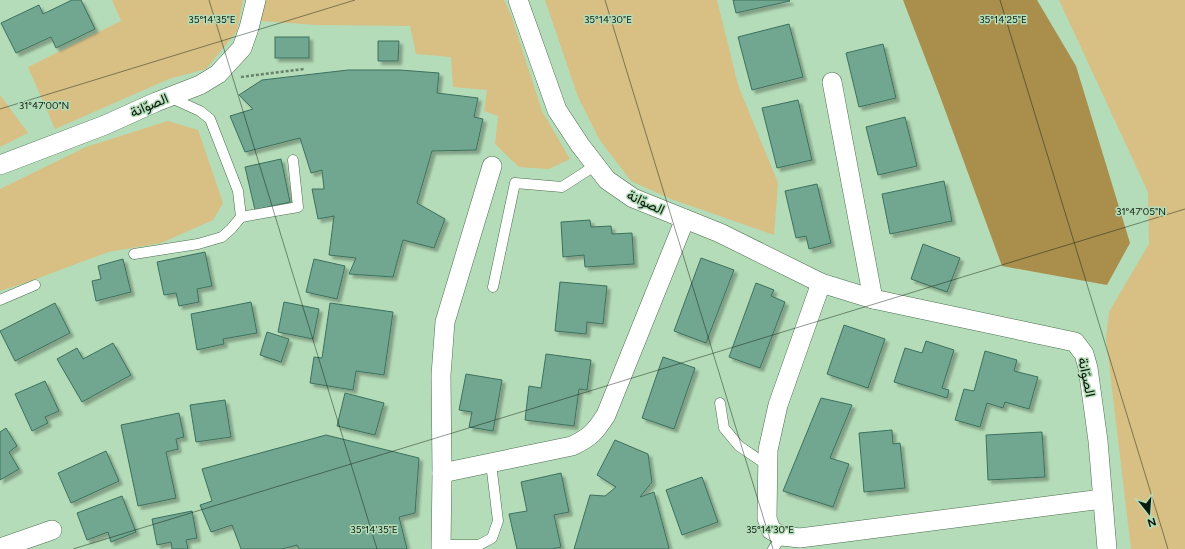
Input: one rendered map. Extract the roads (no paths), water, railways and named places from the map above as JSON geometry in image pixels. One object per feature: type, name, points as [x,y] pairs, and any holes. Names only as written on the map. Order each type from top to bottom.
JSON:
[{"type":"street","name":"الصوّانة","points":[[0,165],[105,125],[168,97],[200,85],[218,74],[242,48],[256,0]]},
{"type":"street","name":"الصوّانة","points":[[518,0],[557,110],[580,145],[607,180],[632,198],[720,233],[821,283],[873,299],[1075,342],[1084,354],[1088,368],[1098,441],[1107,549]]},
{"type":"street","points":[[832,82],[873,299]]},
{"type":"street","points":[[441,547],[441,375],[445,322],[492,166]]},
{"type":"street","points":[[442,473],[572,446],[583,441],[594,432],[606,415],[685,219]]},
{"type":"street","points":[[821,283],[778,405],[768,450],[767,518],[777,543],[800,538],[1102,499]]},
{"type":"street","points":[[0,549],[52,530]]},
{"type":"lane","points":[[168,97],[200,111],[210,119],[238,191],[241,217]]},
{"type":"lane","points":[[134,254],[198,244],[222,237],[232,229],[241,217],[298,207],[293,160]]},
{"type":"lane","points":[[493,287],[515,184],[562,187],[596,165]]},
{"type":"lane","points":[[0,300],[35,285]]},
{"type":"lane","points":[[720,404],[724,428],[739,446],[767,465]]},
{"type":"lane","points":[[441,547],[479,545],[492,538],[498,521],[491,463]]}]
